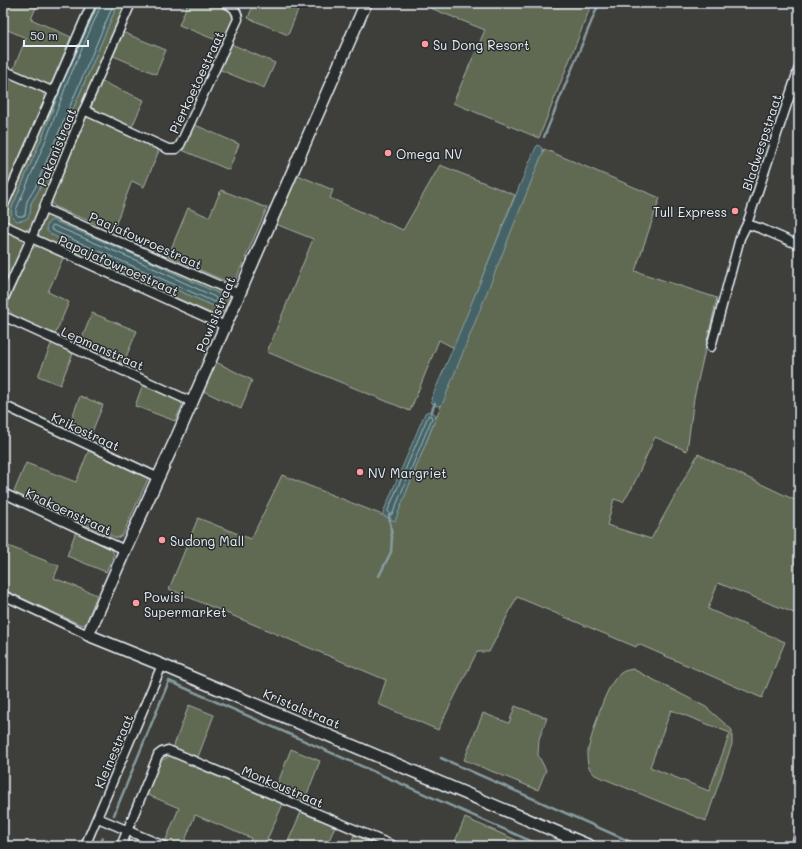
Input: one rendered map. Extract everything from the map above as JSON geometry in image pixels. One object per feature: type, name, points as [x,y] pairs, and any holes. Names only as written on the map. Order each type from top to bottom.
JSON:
[{"type":"street","points":[[3,207],[6,189],[54,92],[92,3]]},
{"type":"street","name":"Pakanistraat","points":[[3,300],[44,209],[84,110],[131,3]]},
{"type":"street","name":"Pierkoetoestraat","points":[[84,110],[168,149],[176,149],[180,145],[238,19],[237,13],[232,6],[225,3]]},
{"type":"street","name":"Powisistraat","points":[[88,635],[192,402],[366,3]]},
{"type":"street","name":"Bladwespstraat","points":[[710,347],[738,244],[747,224],[799,68]]},
{"type":"street","points":[[3,70],[54,92]]},
{"type":"street","name":"Paajafowroestraat","points":[[44,209],[239,294]]},
{"type":"street","points":[[747,224],[799,245]]},
{"type":"street","name":"Papajafowroestraat","points":[[3,225],[225,326]]},
{"type":"street","name":"Lepmanstraat","points":[[3,316],[192,402]]},
{"type":"street","name":"Krikostraat","points":[[3,405],[158,478]]},
{"type":"street","name":"Krakoenstraat","points":[[3,493],[125,550]]},
{"type":"street","name":"Kristalstraat","points":[[3,595],[88,635],[162,664],[590,846]]},
{"type":"street","name":"Kleinestraat","points":[[86,846],[162,664]]},
{"type":"street","name":"Monkoustraat","points":[[128,831],[158,755],[168,750],[394,846]]},
{"type":"street","points":[[98,818],[164,846]]},
{"type":"street","points":[[121,846],[128,831]]},
{"type":"street","points":[[795,846],[799,836]]},
{"type":"green space","points":[[3,3],[38,3],[31,19],[71,37],[53,81],[50,84],[45,85],[13,70],[26,38],[3,28]]},
{"type":"green space","points":[[95,3],[99,3],[63,82],[44,133],[11,210],[30,213],[31,203],[39,190],[118,3],[127,3],[94,76],[44,201],[30,228],[24,230],[18,229],[6,221],[5,211]]},
{"type":"green space","points":[[188,3],[223,5],[233,12],[234,17],[223,43],[179,25]]},
{"type":"green space","points":[[254,3],[301,3],[288,35],[248,18]]},
{"type":"green space","points":[[418,3],[592,3],[539,138],[453,103],[485,30]]},
{"type":"green space","points":[[122,32],[166,50],[156,74],[111,55]]},
{"type":"green space","points":[[229,43],[275,63],[264,88],[218,69]]},
{"type":"green space","points":[[3,73],[43,92],[45,100],[12,181],[6,185],[3,183]]},
{"type":"green space","points":[[100,81],[144,100],[131,129],[89,109],[89,105]]},
{"type":"green space","points":[[90,116],[160,148],[144,187],[132,181],[113,231],[55,207],[52,203],[52,199],[85,119]]},
{"type":"green space","points":[[193,124],[239,144],[229,170],[182,150]]},
{"type":"green space","points":[[544,149],[660,198],[635,271],[717,298],[694,398],[687,451],[655,437],[632,488],[623,502],[614,499],[607,525],[651,539],[698,454],[799,502],[799,615],[718,583],[708,609],[785,642],[762,698],[638,644],[636,647],[517,597],[489,652],[477,652],[438,730],[378,704],[386,680],[169,589],[198,518],[251,539],[282,475],[395,520]]},
{"type":"green space","points":[[440,165],[515,195],[454,348],[439,340],[410,411],[267,352],[313,239],[273,223],[293,173],[333,190],[330,198],[403,230]]},
{"type":"green space","points":[[221,190],[267,208],[236,279],[232,281],[225,281],[168,256],[188,208],[209,217]]},
{"type":"green space","points":[[51,215],[229,291],[230,295],[225,308],[221,313],[215,315],[44,240],[37,232],[44,217]],"holes":[[[52,221],[142,258],[219,294],[222,300],[216,307],[54,236]]]},
{"type":"green space","points":[[3,230],[14,235],[23,245],[23,249],[5,288],[3,287]]},
{"type":"green space","points":[[38,246],[64,256],[48,292],[69,302],[55,335],[13,315],[7,308],[9,300],[31,250]]},
{"type":"green space","points":[[92,313],[137,331],[123,364],[79,346]]},
{"type":"green space","points":[[52,342],[74,351],[60,385],[38,376]]},
{"type":"green space","points":[[214,363],[218,363],[252,380],[241,409],[199,389]]},
{"type":"green space","points":[[144,381],[181,401],[182,406],[175,421],[135,406]]},
{"type":"green space","points":[[80,396],[103,405],[90,437],[68,428]]},
{"type":"green space","points":[[90,447],[148,474],[148,479],[122,536],[117,538],[13,494],[26,463],[76,482]]},
{"type":"green space","points":[[76,531],[98,539],[108,545],[111,549],[114,554],[106,572],[67,556]]},
{"type":"green space","points":[[3,544],[59,566],[54,578],[97,595],[86,624],[82,625],[3,590]]},
{"type":"green space","points":[[633,669],[706,707],[732,730],[732,744],[706,821],[595,775],[589,768],[587,753],[604,698],[615,679],[622,672]],"holes":[[[671,710],[730,733],[709,791],[650,767]]]},
{"type":"green space","points":[[189,705],[214,715],[198,757],[173,748]]},
{"type":"green space","points":[[515,706],[547,718],[539,739],[538,755],[546,770],[538,790],[464,760],[483,713],[509,723]]},
{"type":"green space","points":[[291,749],[320,761],[304,802],[275,790]]},
{"type":"green space","points":[[170,756],[176,757],[283,804],[265,844],[269,846],[249,846],[251,838],[195,815],[183,846],[176,846],[165,842],[179,808],[146,794],[160,761]]},
{"type":"green space","points":[[301,812],[335,826],[327,846],[286,846]]},
{"type":"green space","points":[[465,818],[516,840],[514,846],[453,846]]},
{"type":"green space","points":[[354,835],[381,846],[350,846]]},
{"type":"green space","points":[[131,838],[137,839],[155,846],[125,846]]},
{"type":"water","points":[[99,3],[118,3],[39,190],[31,203],[28,218],[17,221],[12,216],[11,210],[44,133],[63,82]]},
{"type":"water","points":[[538,145],[542,148],[543,152],[442,405],[436,406],[432,403],[431,399]]},
{"type":"water","points":[[52,220],[142,258],[219,294],[222,300],[220,305],[216,307],[54,236],[48,232],[46,228],[48,223]]},
{"type":"water","points":[[429,411],[434,413],[436,417],[395,521],[382,515],[425,413]]},
{"type":"waterway","points":[[544,137],[599,3]]},
{"type":"waterway","points":[[431,413],[435,403]]},
{"type":"waterway","points":[[379,576],[391,552],[392,537],[389,515]]},
{"type":"waterway","points":[[114,815],[169,681],[542,846]]},
{"type":"waterway","points":[[441,758],[640,846]]},
{"type":"waterway","points":[[100,846],[103,838]]},
{"type":"place","name":"Su Dong Resort","points":[[425,44]]},
{"type":"place","name":"Omega NV","points":[[388,153]]},
{"type":"place","name":"Tull Express","points":[[735,211]]},
{"type":"place","name":"NV Margriet","points":[[360,472]]},
{"type":"place","name":"Sudong Mall","points":[[162,540]]},
{"type":"place","name":"Powisi Supermarket","points":[[136,603]]}]
